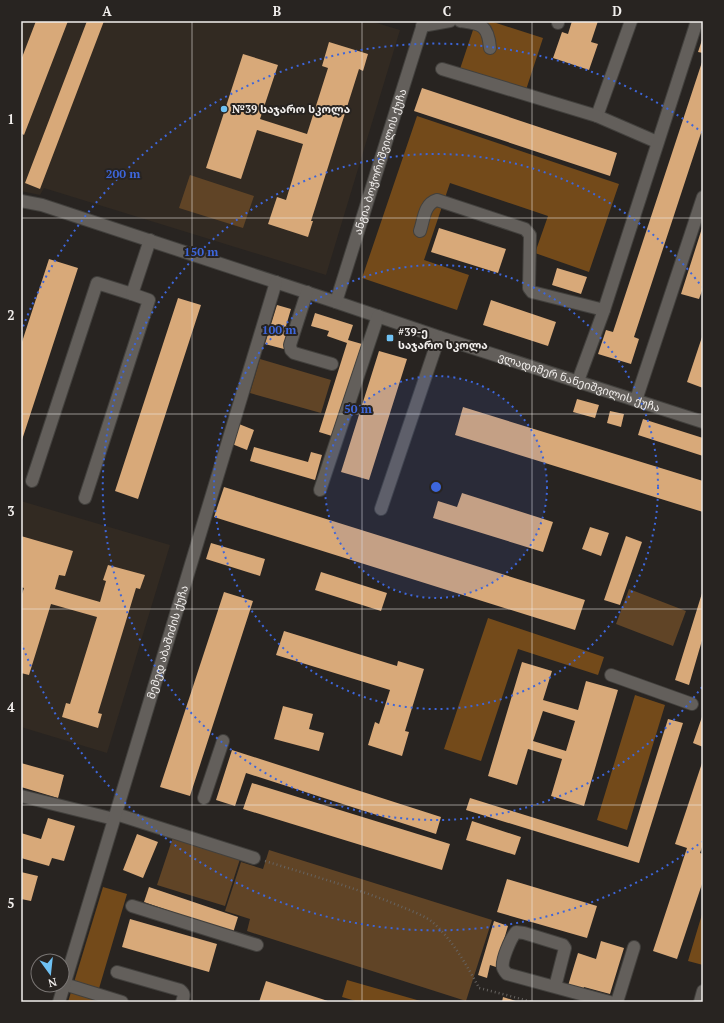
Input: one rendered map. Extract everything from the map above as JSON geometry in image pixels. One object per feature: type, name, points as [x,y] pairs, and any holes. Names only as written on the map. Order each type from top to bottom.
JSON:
[{"type":"street","points":[[423,24],[450,21]]},
{"type":"street","points":[[460,21],[478,24],[486,29],[490,48]]},
{"type":"street","points":[[597,116],[630,21]]},
{"type":"street","points":[[578,381],[604,310],[697,21]]},
{"type":"street","name":"ანგია ბოჭორიშვილის ქუჩა","points":[[336,302],[423,24]]},
{"type":"street","points":[[442,69],[597,116],[657,142]]},
{"type":"street","points":[[636,400],[703,197]]},
{"type":"street","points":[[420,231],[427,207],[431,202],[438,200],[525,229],[530,235],[529,288],[532,292],[604,310]]},
{"type":"street","name":"ვლადიმერ ნანეიშვილის ქუჩა","points":[[21,201],[42,205],[439,337],[703,422]]},
{"type":"street","points":[[132,294],[150,240]]},
{"type":"street","name":"მემედ აბაშიძის ქუჩა","points":[[70,964],[276,282]]},
{"type":"street","points":[[32,481],[97,283],[132,294],[149,300],[85,498]]},
{"type":"street","points":[[307,292],[290,345],[291,350],[294,353],[332,364]]},
{"type":"street","points":[[320,490],[378,316]]},
{"type":"street","points":[[381,509],[439,337]]},
{"type":"street","points":[[611,675],[692,704]]},
{"type":"street","points":[[204,798],[223,741]]},
{"type":"street","points":[[21,796],[115,816],[254,858]]},
{"type":"street","points":[[132,906],[257,946]]},
{"type":"street","points":[[555,987],[565,948],[563,945],[516,932],[511,938],[504,962],[503,968],[507,974],[610,1002]]},
{"type":"street","points":[[618,1002],[634,947]]},
{"type":"street","points":[[117,972],[180,990],[184,995],[182,1002]]},
{"type":"street","points":[[70,986],[122,1002]]},
{"type":"street","points":[[700,1002],[703,991]]},
{"type":"path","points":[[254,858],[329,880],[406,909],[431,921],[444,934],[467,965],[479,988],[533,1002]]},
{"type":"shaded area","name":"№39 საჯარო სკოლა","points":[[21,21],[370,21],[400,30],[326,275],[44,188],[40,195],[21,191]]},
{"type":"shaded area","points":[[476,21],[490,21],[543,38],[523,99],[457,78]]},
{"type":"shaded area","points":[[417,116],[619,184],[589,272],[535,253],[548,216],[450,183],[424,260],[469,275],[457,310],[362,278]]},
{"type":"shaded area","points":[[190,175],[254,196],[243,228],[179,208]]},
{"type":"shaded area","points":[[260,359],[331,380],[321,413],[250,393]]},
{"type":"shaded area","points":[[21,501],[170,545],[107,753],[21,727]]},
{"type":"shaded area","points":[[629,589],[686,611],[673,646],[616,624]]},
{"type":"shaded area","points":[[488,618],[604,657],[598,675],[518,649],[481,761],[444,749]]},
{"type":"shaded area","points":[[635,695],[665,705],[627,830],[597,820]]},
{"type":"shaded area","points":[[173,837],[240,859],[225,906],[157,885]]},
{"type":"shaded area","points":[[269,850],[492,920],[466,1001],[247,931],[250,919],[225,911],[241,862],[263,869]]},
{"type":"shaded area","points":[[103,887],[127,894],[95,1002],[68,1002]]},
{"type":"shaded area","points":[[703,911],[703,965],[688,961]]},
{"type":"shaded area","points":[[347,980],[424,1002],[359,1002],[342,997]]},
{"type":"building","points":[[36,21],[68,21],[24,135],[21,133],[21,60]]},
{"type":"building","points":[[87,21],[104,21],[40,189],[25,183]]},
{"type":"building","points":[[572,21],[598,21],[591,42],[598,44],[589,70],[553,58],[562,32],[568,34]]},
{"type":"building","points":[[703,37],[703,53],[698,52]]},
{"type":"building","points":[[329,42],[368,54],[363,71],[359,69],[311,221],[313,221],[308,237],[268,224],[277,197],[286,200],[303,144],[257,130],[241,179],[206,168],[243,54],[278,65],[260,119],[307,134],[328,68],[322,66]]},
{"type":"building","points":[[703,59],[703,127],[634,337],[639,339],[631,364],[598,354],[606,330],[613,332]]},
{"type":"building","points":[[422,88],[617,153],[610,176],[414,111]]},
{"type":"building","points":[[703,225],[703,288],[699,299],[681,294]]},
{"type":"building","points":[[439,228],[506,249],[498,273],[431,252]]},
{"type":"building","points":[[49,259],[78,268],[21,443],[21,345]]},
{"type":"building","points":[[557,268],[587,277],[581,294],[552,285]]},
{"type":"building","points":[[178,298],[201,305],[138,499],[115,491]]},
{"type":"building","points":[[491,300],[556,322],[548,346],[483,325]]},
{"type":"building","points":[[277,305],[291,309],[286,326],[290,328],[284,349],[265,344]]},
{"type":"building","points":[[315,313],[353,325],[348,340],[362,344],[332,436],[319,432],[347,343],[327,336],[329,331],[311,326]]},
{"type":"building","points":[[703,334],[703,388],[687,382]]},
{"type":"building","points":[[379,351],[407,359],[369,480],[341,472]]},
{"type":"building","points":[[577,399],[599,405],[595,418],[573,412]]},
{"type":"building","points":[[463,407],[703,481],[703,512],[455,435]]},
{"type":"building","points":[[610,411],[624,414],[621,427],[607,423]]},
{"type":"building","points":[[643,419],[703,438],[703,456],[638,435]]},
{"type":"building","points":[[239,424],[254,430],[247,450],[232,444]]},
{"type":"building","points":[[254,447],[308,462],[311,452],[322,455],[315,480],[250,461]]},
{"type":"building","points":[[224,487],[585,600],[575,630],[214,517]]},
{"type":"building","points":[[462,493],[553,522],[543,552],[433,518],[438,501],[457,507]]},
{"type":"building","points":[[590,527],[609,533],[601,556],[582,549]]},
{"type":"building","points":[[21,536],[73,551],[65,576],[59,575],[55,589],[100,602],[106,581],[103,580],[108,565],[145,575],[140,589],[136,588],[98,713],[102,714],[98,728],[62,717],[66,703],[70,704],[97,617],[51,604],[29,675],[21,673],[21,597],[24,588],[21,587]]},
{"type":"building","points":[[626,536],[642,542],[620,605],[604,600]]},
{"type":"building","points":[[211,543],[265,559],[260,576],[206,559]]},
{"type":"building","points":[[321,572],[387,593],[381,611],[315,590]]},
{"type":"building","points":[[703,590],[703,637],[689,685],[675,680]]},
{"type":"building","points":[[224,592],[253,601],[190,796],[160,787]]},
{"type":"building","points":[[284,631],[397,666],[398,661],[424,669],[405,731],[409,732],[402,756],[368,745],[375,722],[379,724],[390,690],[276,655]]},
{"type":"building","points":[[522,662],[552,671],[543,700],[578,710],[586,681],[618,690],[584,806],[551,796],[562,759],[528,749],[517,785],[488,776]],"holes":[[[543,711],[575,721],[566,751],[533,741]]]},
{"type":"building","points":[[283,706],[313,714],[309,729],[324,733],[319,751],[274,739]]},
{"type":"building","points":[[703,714],[703,747],[693,743]]},
{"type":"building","points":[[668,719],[683,723],[639,863],[466,810],[470,798],[628,847]]},
{"type":"building","points":[[232,750],[441,817],[436,834],[246,773],[235,806],[216,800]]},
{"type":"building","points":[[703,760],[703,844],[700,853],[703,854],[703,881],[677,959],[653,951],[687,848],[675,844]]},
{"type":"building","points":[[21,763],[64,775],[58,798],[21,787]]},
{"type":"building","points":[[252,783],[450,844],[442,870],[243,809]]},
{"type":"building","points":[[48,818],[75,826],[64,861],[52,858],[49,866],[21,858],[21,833],[41,839]]},
{"type":"building","points":[[472,821],[521,837],[515,855],[466,840]]},
{"type":"building","points":[[137,834],[158,842],[143,878],[123,870]]},
{"type":"building","points":[[21,872],[38,876],[31,901],[21,899]]},
{"type":"building","points":[[507,879],[597,906],[587,938],[497,912]]},
{"type":"building","points":[[149,887],[238,917],[233,933],[144,902]]},
{"type":"building","points":[[130,919],[217,944],[209,972],[122,947]]},
{"type":"building","points":[[494,921],[508,926],[496,967],[490,965],[487,978],[478,975]]},
{"type":"building","points":[[601,941],[624,948],[610,994],[584,987],[582,993],[567,989],[578,953],[596,959]]},
{"type":"building","points":[[266,981],[331,1002],[259,1002]]},
{"type":"building","points":[[503,997],[519,1002],[502,1002]]},
{"type":"place","name":"№39 საჯარო სკოლა","points":[[224,109]]},
{"type":"place","name":"#39-ე საჯარო სკოლა","points":[[390,338]]}]
